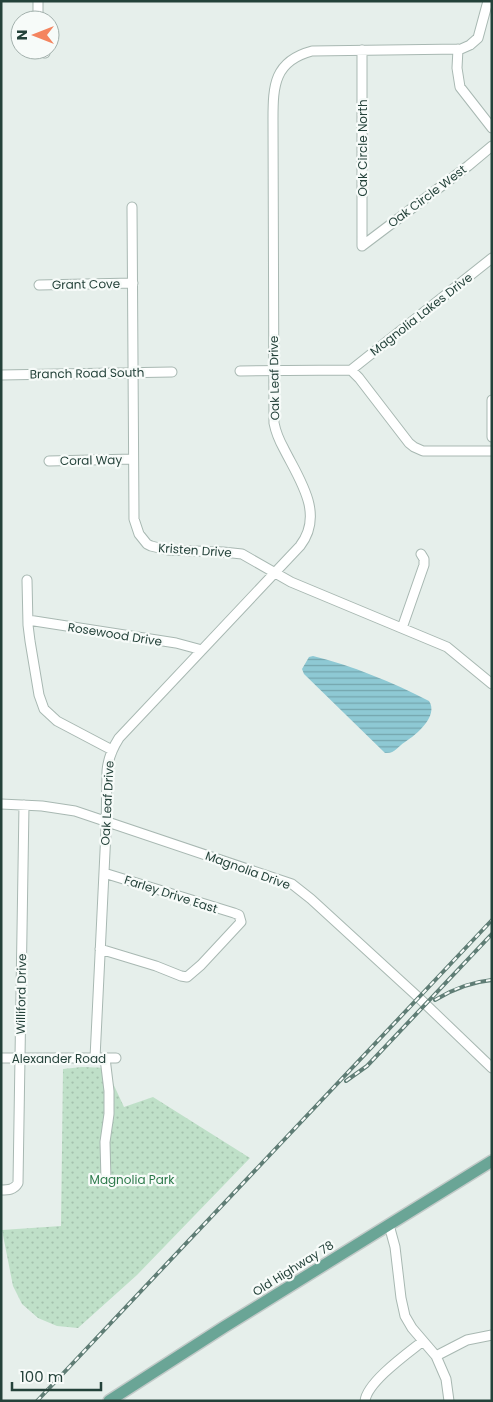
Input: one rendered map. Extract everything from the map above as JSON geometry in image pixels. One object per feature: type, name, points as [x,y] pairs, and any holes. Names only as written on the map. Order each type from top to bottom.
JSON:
[{"type":"main road","name":"Old Highway 78","points":[[109,1401],[224,1327],[492,1161]]},
{"type":"street","points":[[488,1],[478,38],[470,45],[458,49],[456,68],[460,87],[492,128]]},
{"type":"street","name":"Oak Leaf Drive","points":[[106,1180],[105,1142],[109,1114],[109,1091],[100,1058],[100,949],[107,763],[119,738],[304,542],[309,530],[310,511],[306,491],[276,434],[274,423],[274,87],[281,71],[290,61],[306,52],[319,50],[458,49]]},
{"type":"street","name":"Oak Circle North","points":[[362,50],[362,246]]},
{"type":"street","name":"Oak Circle West","points":[[362,246],[492,146]]},
{"type":"street","name":"Kristen Drive","points":[[132,207],[133,459],[135,524],[139,534],[147,544],[168,550],[238,553],[291,582],[447,647],[492,684]]},
{"type":"street","name":"Magnolia Lakes Drive","points":[[351,370],[492,258]]},
{"type":"street","name":"Grant Cove","points":[[39,285],[133,283]]},
{"type":"street","points":[[240,372],[351,370],[414,447],[423,451],[492,452]]},
{"type":"street","name":"Branch Road South","points":[[1,375],[172,372]]},
{"type":"street","points":[[492,400],[492,437]]},
{"type":"street","name":"Coral Way","points":[[49,461],[133,459]]},
{"type":"street","points":[[402,628],[424,565],[424,558],[421,554]]},
{"type":"street","points":[[27,580],[30,641],[41,702],[44,708],[57,721],[112,750]]},
{"type":"street","name":"Rosewood Drive","points":[[28,620],[202,650]]},
{"type":"street","name":"Magnolia Drive","points":[[1,804],[66,809],[292,884],[398,978],[492,1068]]},
{"type":"street","name":"Williford Drive","points":[[1,1190],[11,1190],[18,1183],[24,805]]},
{"type":"street","name":"Farley Drive East","points":[[100,949],[156,966],[181,976],[189,976],[239,925],[241,918],[104,873]]},
{"type":"street","name":"Alexander Road","points":[[1,1058],[116,1058]]},
{"type":"street","points":[[389,1225],[395,1247],[403,1308],[408,1322],[436,1356],[446,1379],[449,1399]]},
{"type":"street","points":[[436,1356],[467,1340],[492,1334]]},
{"type":"street","points":[[365,1401],[368,1391],[374,1382],[423,1341]]},
{"type":"green space","name":"Magnolia Park","points":[[82,1067],[108,1068],[124,1107],[153,1097],[250,1158],[137,1275],[78,1328],[57,1326],[38,1318],[22,1304],[13,1286],[2,1230],[61,1226],[63,1069]]},
{"type":"water","points":[[313,656],[372,675],[429,701],[431,713],[429,719],[415,735],[396,750],[385,753],[304,674],[302,669],[309,657]]},
{"type":"railway","points":[[37,1401],[492,920]]},
{"type":"railway","points":[[346,1081],[367,1066],[492,934]]},
{"type":"railway","points":[[435,1000],[462,987],[492,980]]}]
